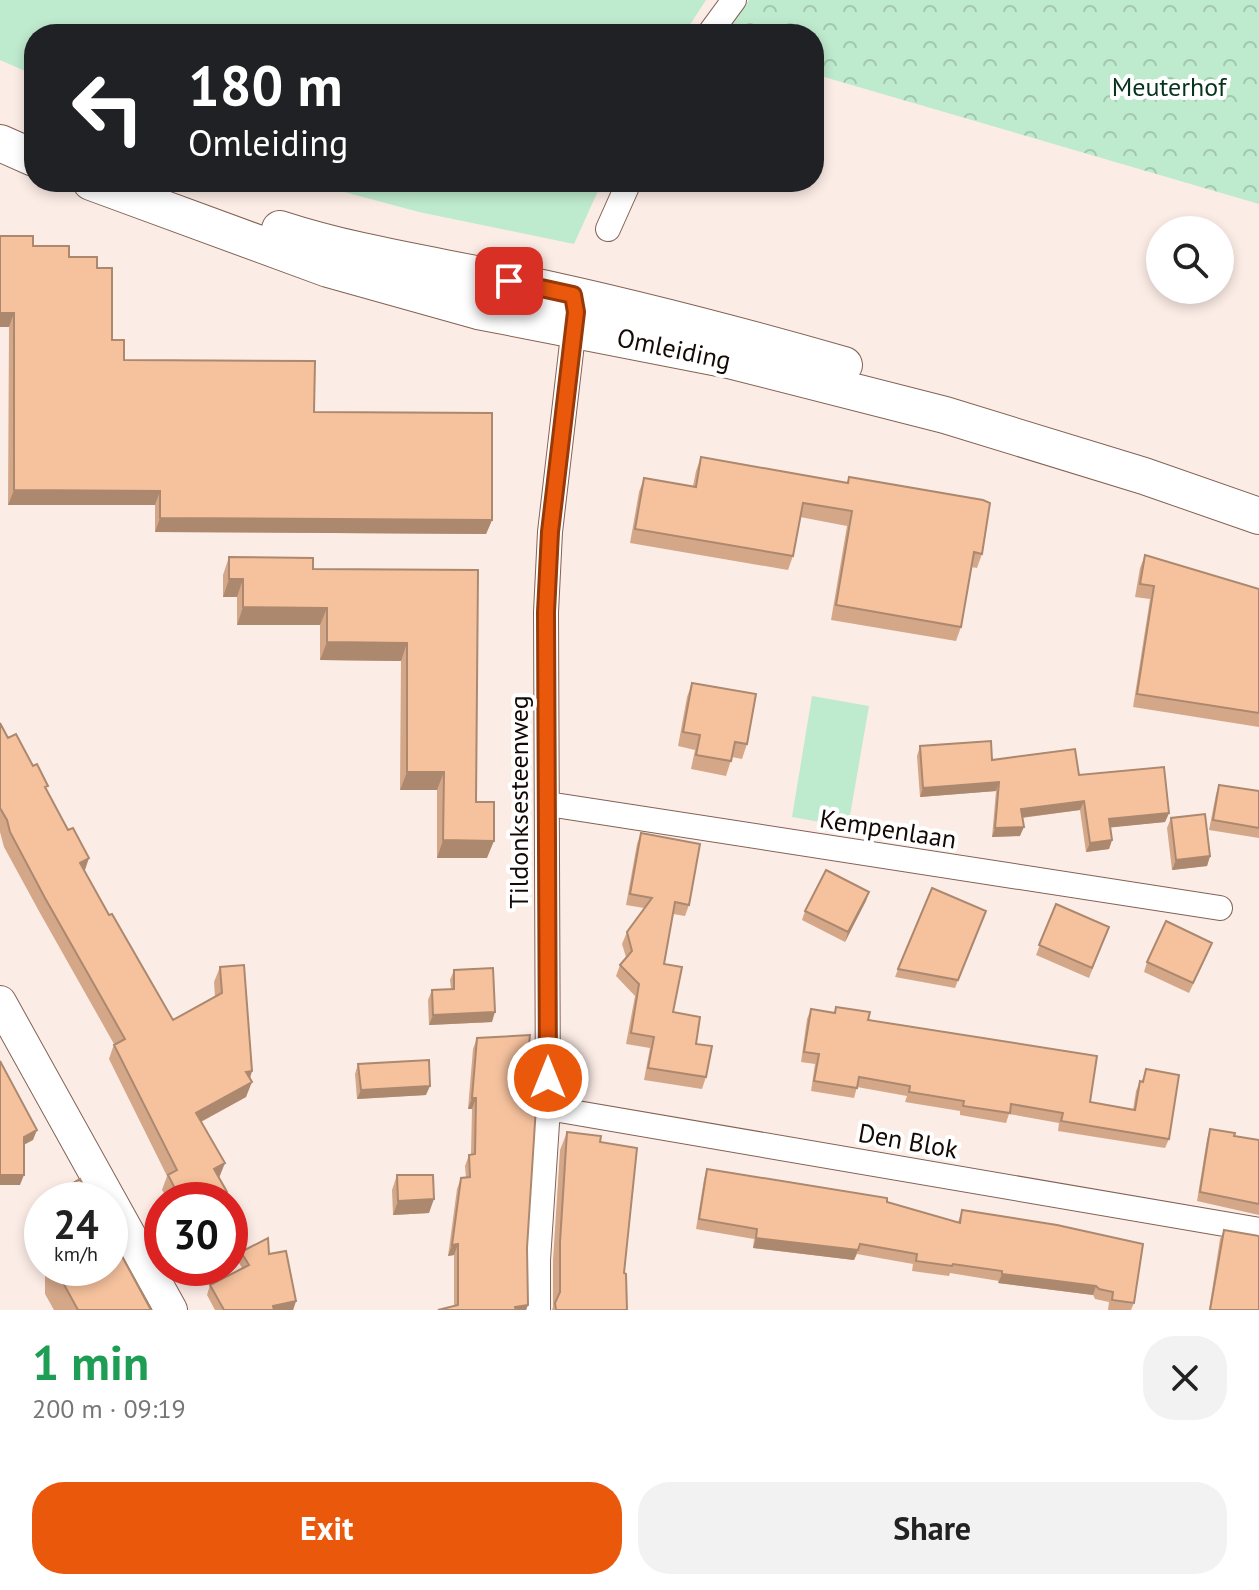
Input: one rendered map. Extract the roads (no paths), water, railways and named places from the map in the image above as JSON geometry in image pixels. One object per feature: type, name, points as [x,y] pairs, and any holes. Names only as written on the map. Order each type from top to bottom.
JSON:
[{"type":"main road","points":[[0,120],[24,131]]},
{"type":"main road","points":[[0,143],[24,154]]},
{"type":"main road","name":"Omleiding","points":[[118,192],[328,269],[478,311],[574,312],[785,348],[1112,442],[1259,491]]},
{"type":"main road","name":"Omleiding","points":[[176,192],[304,236],[380,255],[729,360],[976,423],[1259,516]]},
{"type":"street","points":[[716,24],[734,0]]},
{"type":"street","points":[[608,229],[625,192]]},
{"type":"street","name":"Tildonksesteenweg","points":[[538,1310],[538,1260],[548,1108],[546,612],[550,532],[574,312]]},
{"type":"street","name":"Kempenlaan","points":[[548,804],[1220,908]]},
{"type":"street","points":[[0,1002],[100,1182]]},
{"type":"street","name":"Den Blok","points":[[548,1108],[1259,1230]]},
{"type":"street","points":[[128,1232],[171,1310]]},
{"type":"park label","name":"Meuterhof","points":[[1169,87]]}]
